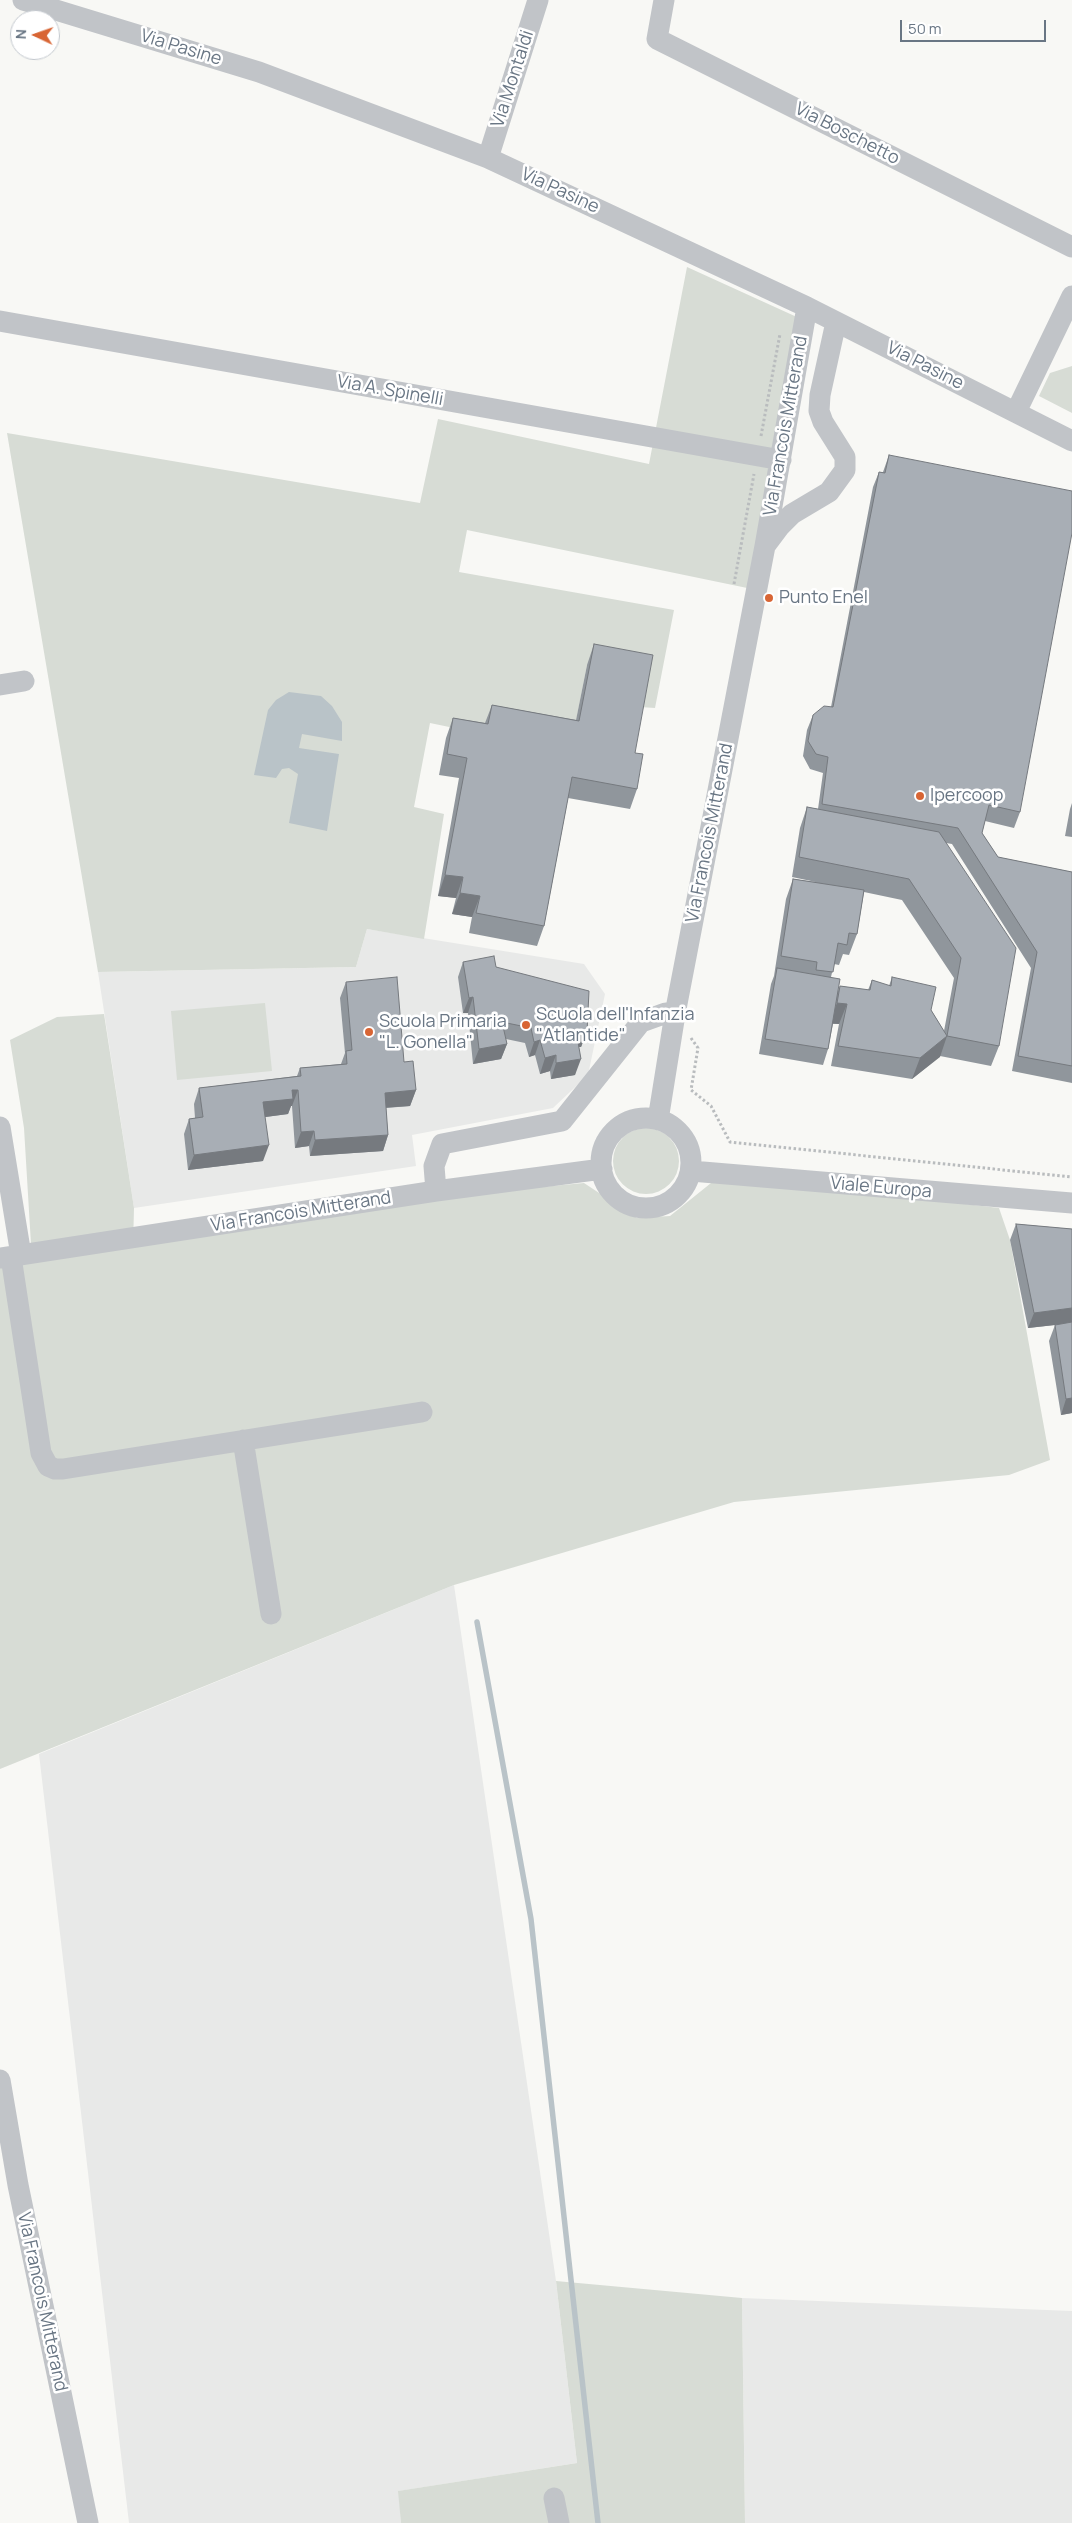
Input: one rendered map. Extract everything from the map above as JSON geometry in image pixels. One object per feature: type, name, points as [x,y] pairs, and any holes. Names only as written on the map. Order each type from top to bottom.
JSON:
[{"type":"street","name":"Via Montaldi","points":[[488,158],[538,0]]},
{"type":"street","name":"Via Boschetto","points":[[664,0],[657,39],[1072,247]]},
{"type":"street","name":"Via Pasine","points":[[36,2],[64,6],[259,72],[488,158],[807,307],[1072,441]]},
{"type":"street","points":[[1016,412],[1072,296]]},
{"type":"street","name":"Via Francois Mitterand","points":[[658,1120],[674,1024],[765,546],[807,307]]},
{"type":"street","name":"Via A. Spinelli","points":[[0,321],[779,469]]},
{"type":"street","name":"Via Francois Mitterand","points":[[765,546],[780,526],[798,511],[829,492],[845,470],[845,457],[823,422],[819,411],[823,382],[836,322]]},
{"type":"street","points":[[796,368],[805,363],[814,364],[819,369],[823,382]]},
{"type":"street","points":[[779,469],[782,498],[798,511]]},
{"type":"street","points":[[0,685],[24,681]]},
{"type":"street","points":[[436,1191],[434,1166],[442,1144],[562,1121],[641,1022],[666,1013],[674,1024]]},
{"type":"street","points":[[636,1120],[658,1120],[670,1125],[680,1133],[687,1145],[691,1157],[691,1171],[686,1184],[678,1195],[666,1204],[652,1208],[638,1207],[625,1203],[614,1194],[606,1183],[602,1169],[602,1154],[607,1141],[617,1129],[636,1120]]},
{"type":"street","points":[[0,1126],[11,1256],[41,1453],[48,1466],[63,1470],[422,1412]]},
{"type":"street","name":"Via Francois Mitterand","points":[[11,1256],[436,1191],[602,1169]]},
{"type":"street","name":"Viale Europa","points":[[691,1171],[1072,1204]]},
{"type":"street","points":[[243,1440],[271,1614]]},
{"type":"street","name":"Via Francois Mitterand","points":[[0,2080],[18,2185],[88,2523]]},
{"type":"street","points":[[554,2498],[559,2523]]},
{"type":"path","points":[[674,1024],[692,1038],[698,1048],[690,1090],[711,1106],[730,1142],[1072,1177]]},
{"type":"shaded area","points":[[687,267],[799,318],[752,589],[467,530],[459,572],[674,610],[655,708],[640,707],[587,665],[572,741],[483,734],[430,723],[414,807],[444,814],[424,939],[367,929],[356,967],[98,972],[7,433],[420,503],[438,419],[649,464]]},
{"type":"shaded area","points":[[1072,366],[1072,413],[1039,396],[1050,373]]},
{"type":"shaded area","points":[[289,692],[321,696],[332,706],[342,722],[342,741],[302,734],[299,748],[339,754],[327,831],[289,823],[298,774],[289,768],[282,769],[276,778],[254,775],[268,710],[276,700]]},
{"type":"shaded area","points":[[367,929],[584,964],[605,994],[588,1075],[553,1108],[412,1135],[416,1166],[134,1208],[98,972],[356,967]]},
{"type":"shaded area","points":[[265,1003],[272,1071],[177,1080],[171,1011]]},
{"type":"shaded area","points":[[104,1014],[134,1208],[133,1247],[424,1198],[584,1183],[637,1218],[670,1216],[721,1175],[999,1208],[1010,1240],[1050,1460],[1009,1475],[734,1502],[454,1585],[0,1769],[0,1266],[32,1261],[24,1128],[10,1040],[57,1017]]},
{"type":"shaded area","points":[[646,1128],[659,1130],[674,1143],[677,1148],[679,1161],[677,1174],[664,1189],[659,1192],[646,1194],[633,1192],[618,1179],[615,1174],[613,1161],[615,1148],[628,1133],[633,1130]]},
{"type":"shaded area","points":[[454,1585],[556,2281],[577,2463],[399,2491],[401,2523],[129,2523],[39,1754]]},
{"type":"shaded area","points":[[556,2281],[742,2298],[745,2523],[401,2523],[398,2491],[577,2463]]},
{"type":"shaded area","points":[[742,2298],[1072,2311],[1072,2523],[745,2523]]},
{"type":"building","name":"Ipercoop","points":[[889,455],[1072,491],[1072,533],[1020,812],[989,805],[982,833],[998,857],[1072,872],[1072,1066],[1018,1056],[1037,952],[958,828],[822,804],[828,757],[816,754],[808,741],[813,715],[824,706],[833,707],[879,472],[885,473]]},
{"type":"building","points":[[594,644],[653,655],[635,753],[643,754],[637,789],[572,777],[544,926],[476,913],[480,896],[460,893],[463,877],[445,875],[467,758],[447,754],[453,718],[488,724],[492,705],[579,721]]},
{"type":"building","points":[[807,807],[939,832],[1016,948],[999,1046],[947,1036],[961,958],[909,879],[799,857]]},
{"type":"building","points":[[793,879],[864,890],[857,934],[849,933],[847,945],[838,943],[833,972],[816,970],[817,962],[781,956]]},
{"type":"building","name":"Scuola dell'Infanzia \"Atlantide\"","points":[[494,956],[496,967],[589,991],[587,1032],[576,1031],[581,1059],[556,1063],[556,1055],[545,1058],[540,1040],[534,1042],[531,1028],[502,1022],[507,1044],[479,1049],[473,997],[469,998],[463,962]]},
{"type":"building","points":[[777,968],[840,979],[828,1049],[765,1039]]},
{"type":"building","points":[[397,977],[404,1062],[413,1061],[416,1090],[385,1093],[388,1135],[315,1140],[314,1131],[301,1132],[298,1090],[292,1090],[293,1099],[263,1102],[269,1145],[194,1155],[189,1119],[203,1117],[199,1088],[301,1076],[300,1068],[347,1064],[346,1051],[352,1050],[346,982]]},
{"type":"building","points":[[892,977],[936,987],[931,1010],[947,1036],[920,1058],[838,1046],[847,1004],[837,1003],[840,986],[870,990],[872,980],[891,986]]},
{"type":"building","points":[[1016,1224],[1072,1229],[1072,1308],[1034,1313]]},
{"type":"building","points":[[1072,1322],[1072,1398],[1066,1399],[1055,1325]]},
{"type":"waterway","points":[[477,1622],[531,1919],[598,2523]]},
{"type":"place","name":"Punto Enel","points":[[769,598]]},
{"type":"place","name":"Ipercoop","points":[[920,796]]},
{"type":"place","name":"Scuola dell'Infanzia \"Atlantide\"","points":[[526,1025]]},
{"type":"place","name":"Scuola Primaria \"L. Gonella\"","points":[[369,1032]]}]
